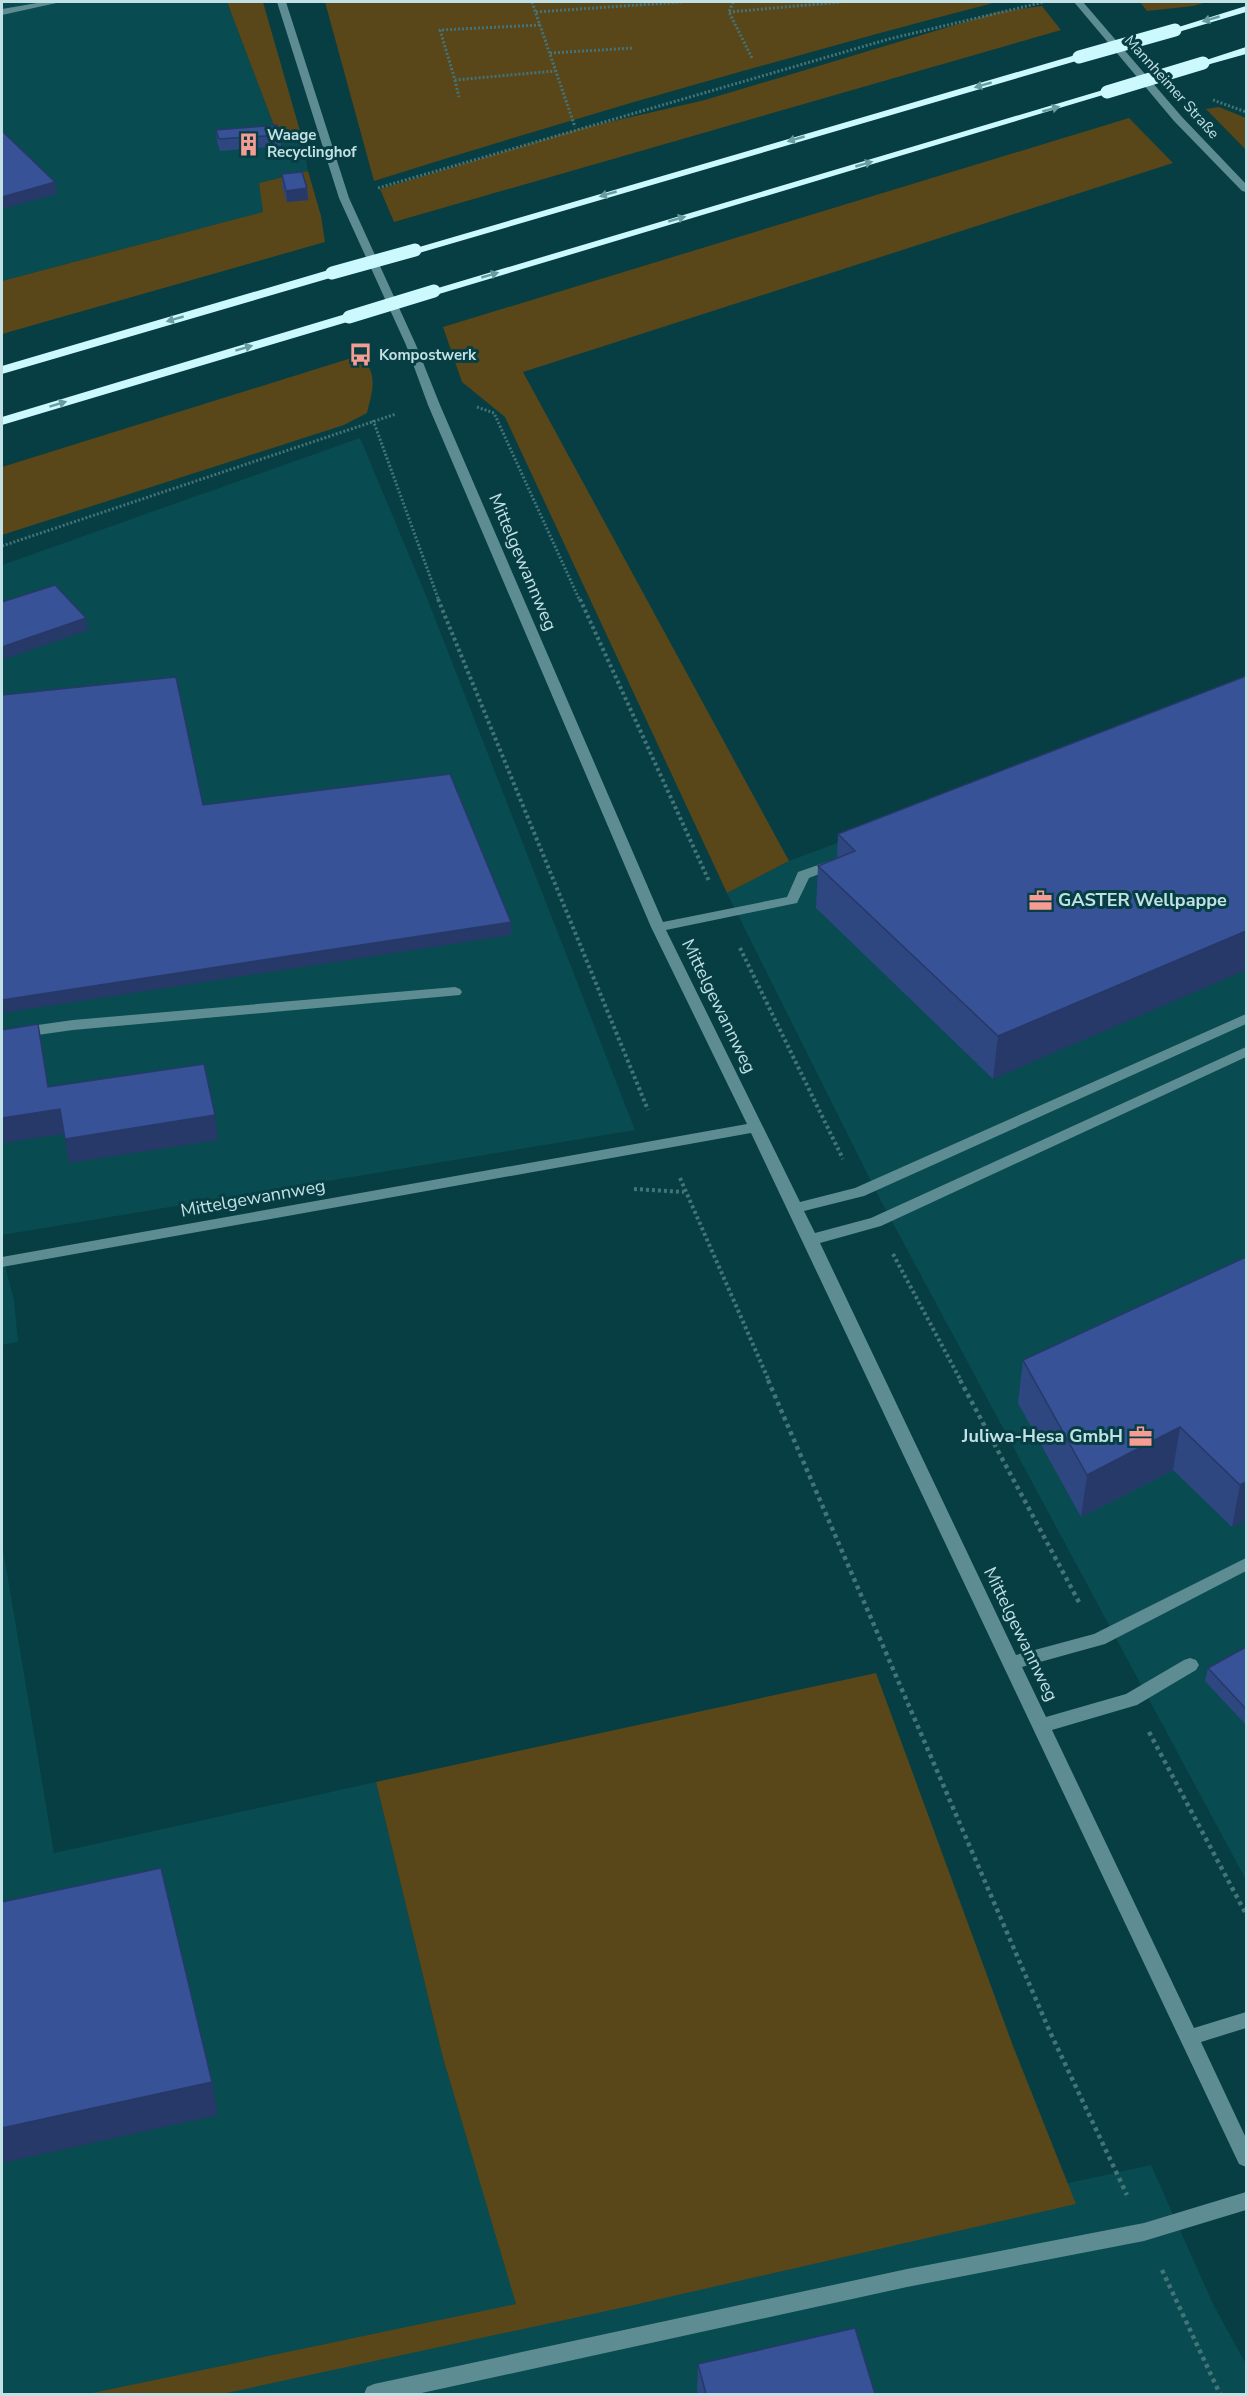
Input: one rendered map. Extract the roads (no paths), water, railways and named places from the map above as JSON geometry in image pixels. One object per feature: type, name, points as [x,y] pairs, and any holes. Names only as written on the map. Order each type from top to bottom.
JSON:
[{"type":"highway","points":[[2,370],[1246,9]]},
{"type":"highway","points":[[2,421],[1246,50]]},
{"type":"street","points":[[2,12],[56,2]]},
{"type":"street","name":"Mittelgewannweg","points":[[281,2],[344,198],[411,345],[434,405],[658,927],[757,1127],[1043,1725],[1246,2158]]},
{"type":"street","name":"Mannheimer Straße","points":[[1078,2],[1178,119],[1246,189]]},
{"type":"street","points":[[658,927],[792,900],[802,875],[847,858]]},
{"type":"street","points":[[2,1035],[72,1025],[455,992]]},
{"type":"street","points":[[796,1208],[859,1192],[1246,1019]]},
{"type":"street","points":[[811,1240],[876,1222],[1246,1052]]},
{"type":"street","name":"Mittelgewannweg","points":[[3,1262],[757,1127]]},
{"type":"street","points":[[1012,1663],[1099,1639],[1246,1564]]},
{"type":"street","points":[[1043,1725],[1131,1700],[1190,1665]]},
{"type":"street","points":[[1190,2037],[1246,2020]]},
{"type":"street","points":[[374,2394],[907,2278],[1144,2232],[1246,2201]]},
{"type":"place","name":"Waage Recyclinghof","points":[[249,144]]},
{"type":"place","name":"Kompostwerk","points":[[361,355]]},
{"type":"place","name":"GASTER Wellpappe","points":[[1040,900]]},
{"type":"place","name":"Juliwa-Hesa GmbH","points":[[1141,1436]]}]
